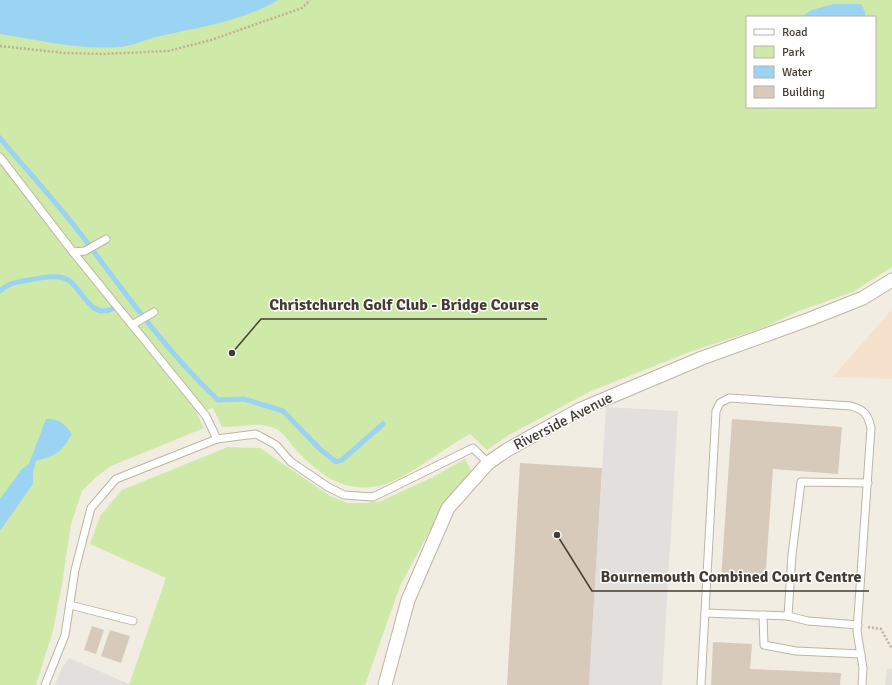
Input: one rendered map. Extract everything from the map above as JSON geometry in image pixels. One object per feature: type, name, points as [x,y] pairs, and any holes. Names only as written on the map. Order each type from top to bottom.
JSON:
[{"type":"street","name":"Riverside Avenue","points":[[385,685],[408,600],[448,508],[488,462],[579,410],[702,358],[863,298],[892,280]]},
{"type":"lane","points":[[0,157],[73,252],[206,416],[217,439]]},
{"type":"lane","points":[[73,252],[84,251],[106,239]]},
{"type":"lane","points":[[132,325],[154,312]]},
{"type":"lane","points":[[701,685],[716,411],[720,403],[729,398],[851,406],[862,409],[869,416],[871,428],[858,625],[863,668],[862,685]]},
{"type":"lane","points":[[45,685],[65,635],[75,570],[91,508],[116,479],[217,439],[256,434],[276,446],[291,462],[311,478],[344,495],[373,498],[472,448],[488,462]]},
{"type":"lane","points":[[788,616],[792,555],[801,482],[868,483]]},
{"type":"lane","points":[[70,605],[133,621]]},
{"type":"lane","points":[[705,613],[788,616],[808,621],[858,625]]},
{"type":"lane","points":[[763,615],[764,645],[796,651],[861,654]]},
{"type":"path","points":[[0,46],[64,53],[103,54],[168,51],[211,40],[302,8],[310,0]]},
{"type":"path","points":[[858,625],[881,629],[892,648]]},
{"type":"shaded area","points":[[892,309],[892,379],[833,377]]},
{"type":"shaded area","points":[[606,407],[678,411],[662,685],[589,685]]},
{"type":"shaded area","points":[[69,658],[129,685],[55,685],[62,668]]},
{"type":"shaded area","points":[[887,669],[892,669],[892,685],[885,685]]},
{"type":"green space","points":[[0,0],[892,0],[892,267],[853,292],[799,311],[760,329],[695,350],[591,391],[509,435],[487,450],[470,434],[404,476],[383,485],[357,487],[346,485],[325,476],[297,451],[288,439],[276,429],[269,426],[256,425],[222,427],[213,408],[197,413],[204,428],[111,466],[95,478],[82,491],[71,524],[62,585],[53,631],[36,685],[0,685]]},
{"type":"green space","points":[[228,447],[260,448],[330,496],[348,503],[381,501],[433,477],[465,459],[472,472],[444,505],[400,586],[365,685],[129,685],[166,578],[90,544],[100,516],[122,490]]},
{"type":"water","points":[[0,0],[278,0],[249,14],[234,19],[156,37],[123,47],[103,48],[59,44],[0,34]]},
{"type":"water","points":[[834,4],[861,4],[865,12],[865,16],[803,16],[812,10]]},
{"type":"water","points":[[46,419],[61,422],[72,434],[65,445],[53,455],[36,461],[33,473],[33,484],[0,531],[0,499],[22,469],[29,464]]},
{"type":"building","points":[[732,419],[842,427],[838,474],[773,469],[765,583],[721,579]]},
{"type":"building","points":[[520,463],[602,468],[589,685],[507,685]]},
{"type":"building","points":[[92,626],[104,630],[96,654],[84,650]]},
{"type":"building","points":[[110,630],[130,636],[121,663],[101,656]]},
{"type":"building","points":[[713,642],[752,644],[750,669],[841,673],[840,685],[711,685]]},
{"type":"waterway","points":[[0,138],[76,228],[165,344],[218,400],[244,399],[283,411],[320,449],[336,462],[342,460],[383,424]]},
{"type":"waterway","points":[[0,291],[6,286],[17,282],[59,277],[64,278],[73,284],[93,307],[106,311],[114,308]]},
{"type":"place","name":"Christchurch Golf Club - Bridge Course","points":[[232,353]]},
{"type":"place","name":"Bournemouth Combined Court Centre","points":[[557,535]]}]
